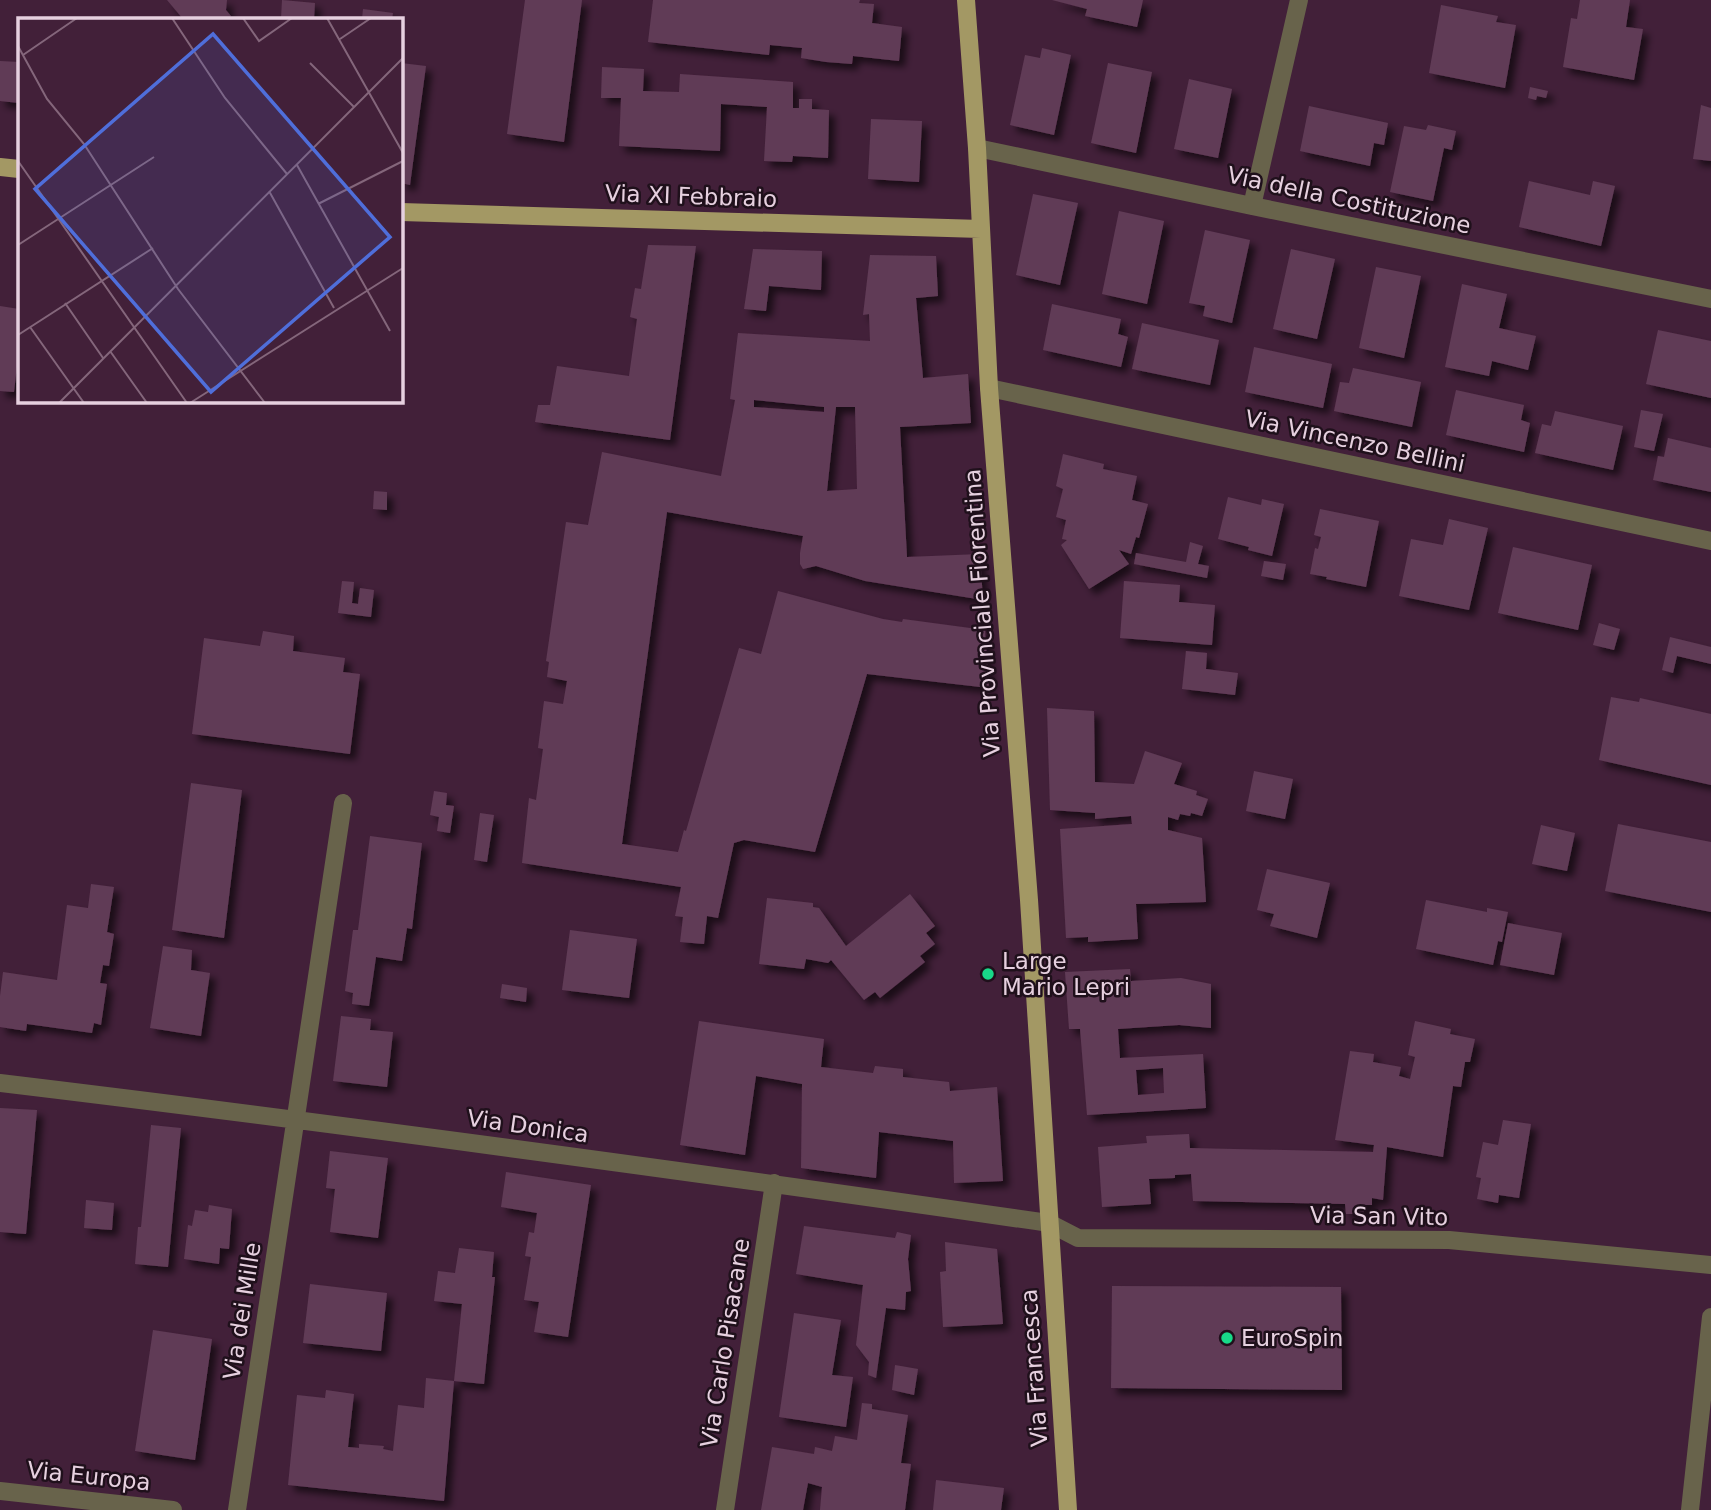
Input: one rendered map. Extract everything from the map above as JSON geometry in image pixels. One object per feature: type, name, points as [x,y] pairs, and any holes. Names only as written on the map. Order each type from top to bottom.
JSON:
[{"type":"main road","name":"Via Provinciale Fiorentina","points":[[966,0],[977,148],[989,388],[1029,900],[1049,1223]]},
{"type":"main road","points":[[0,167],[18,169]]},
{"type":"main road","name":"Via XI Febbraio","points":[[402,212],[981,229]]},
{"type":"main road","name":"Via Francesca","points":[[1049,1223],[1068,1510]]},
{"type":"street","points":[[1252,206],[1299,0]]},
{"type":"street","name":"Via della Costituzione","points":[[977,148],[1711,299]]},
{"type":"street","name":"Via Vincenzo Bellini","points":[[989,388],[1711,541]]},
{"type":"street","name":"Via dei Mille","points":[[237,1510],[343,803]]},
{"type":"street","name":"Via Donica","points":[[0,1083],[296,1119],[1049,1223]]},
{"type":"street","name":"Via Carlo Pisacane","points":[[725,1510],[774,1183]]},
{"type":"street","name":"Via San Vito","points":[[1049,1223],[1078,1238],[1449,1240],[1711,1265]]},
{"type":"street","points":[[1690,1510],[1711,1317]]},
{"type":"street","name":"Via Europa","points":[[0,1491],[173,1510]]},
{"type":"building","points":[[167,0],[227,0],[226,10],[231,16],[228,18],[182,18]]},
{"type":"building","points":[[282,0],[315,3],[314,18],[281,18]]},
{"type":"building","points":[[525,0],[582,0],[564,142],[507,134]]},
{"type":"building","points":[[653,0],[860,0],[859,3],[874,4],[872,23],[902,27],[899,61],[853,56],[852,64],[801,58],[802,48],[770,45],[769,55],[648,42]]},
{"type":"building","points":[[1052,0],[1143,0],[1137,27],[1085,16],[1087,9]]},
{"type":"building","points":[[1580,0],[1630,0],[1626,27],[1643,29],[1634,80],[1563,67],[1571,18],[1577,19]]},
{"type":"building","points":[[1441,5],[1498,16],[1496,22],[1516,25],[1505,88],[1429,73]]},
{"type":"building","points":[[363,9],[393,13],[392,18],[362,18]]},
{"type":"building","points":[[1042,48],[1071,55],[1054,135],[1010,125],[1025,55],[1040,58]]},
{"type":"building","points":[[0,61],[18,62],[18,103],[0,101]]},
{"type":"building","points":[[402,63],[426,66],[410,185],[402,183]]},
{"type":"building","points":[[1108,63],[1152,72],[1136,153],[1091,143]]},
{"type":"building","points":[[602,67],[644,69],[643,91],[679,92],[680,74],[793,82],[793,108],[799,108],[799,99],[812,99],[812,109],[829,110],[828,158],[793,156],[792,162],[764,161],[767,107],[721,104],[720,151],[619,146],[621,98],[601,98]]},
{"type":"building","points":[[1189,79],[1232,89],[1218,158],[1174,149]]},
{"type":"building","points":[[1530,87],[1548,91],[1546,98],[1528,98]]},
{"type":"building","points":[[1701,105],[1711,108],[1711,161],[1693,159]]},
{"type":"building","points":[[1309,106],[1388,123],[1384,145],[1374,143],[1370,166],[1300,151]]},
{"type":"building","points":[[871,119],[922,121],[919,182],[868,179]]},
{"type":"building","points":[[1428,125],[1456,131],[1452,150],[1444,148],[1433,201],[1390,192],[1404,126],[1426,130]]},
{"type":"building","points":[[1529,181],[1590,195],[1593,181],[1615,186],[1601,246],[1519,227]]},
{"type":"building","points":[[1033,194],[1078,203],[1060,285],[1016,275]]},
{"type":"building","points":[[1119,211],[1164,221],[1147,304],[1102,294]]},
{"type":"building","points":[[1205,230],[1250,240],[1232,323],[1203,316],[1205,306],[1189,303]]},
{"type":"building","points":[[648,245],[696,246],[670,440],[535,422],[538,405],[550,405],[557,366],[629,376],[637,319],[630,317],[635,288],[641,289]]},
{"type":"building","points":[[753,249],[822,251],[821,290],[769,286],[766,311],[744,309]]},
{"type":"building","points":[[1291,249],[1335,259],[1317,339],[1273,329]]},
{"type":"building","points":[[870,255],[936,256],[938,296],[916,298],[923,378],[968,374],[971,423],[900,427],[907,557],[980,554],[983,600],[865,581],[816,566],[803,569],[800,553],[803,536],[667,512],[622,844],[678,852],[739,648],[761,654],[778,591],[883,619],[902,622],[903,619],[985,630],[989,688],[867,674],[815,852],[744,840],[734,843],[718,918],[707,916],[704,944],[680,942],[683,917],[675,916],[681,887],[522,863],[529,798],[536,800],[543,749],[538,748],[544,701],[563,704],[567,681],[547,677],[549,662],[546,661],[566,522],[588,525],[602,452],[721,476],[735,400],[730,399],[738,333],[870,341],[869,314],[863,315]],"holes":[[[754,400],[824,407],[824,412],[754,407]],[[836,407],[855,407],[857,489],[827,491]]]},
{"type":"building","points":[[1376,267],[1421,276],[1404,358],[1359,348]]},
{"type":"building","points":[[1462,284],[1507,294],[1499,328],[1536,336],[1528,370],[1492,361],[1489,376],[1445,367]]},
{"type":"building","points":[[1052,304],[1121,319],[1118,334],[1128,337],[1121,367],[1043,350]]},
{"type":"building","points":[[0,306],[18,309],[18,358],[14,392],[0,391]]},
{"type":"building","points":[[1142,323],[1219,340],[1210,385],[1132,369]]},
{"type":"building","points":[[1658,330],[1711,341],[1711,398],[1646,384]]},
{"type":"building","points":[[1254,347],[1332,364],[1323,408],[1245,392]]},
{"type":"building","points":[[1353,368],[1421,382],[1412,427],[1334,411],[1340,382],[1349,383]]},
{"type":"building","points":[[1456,390],[1524,405],[1521,420],[1530,423],[1524,452],[1446,435]]},
{"type":"building","points":[[1641,410],[1663,414],[1654,451],[1634,447]]},
{"type":"building","points":[[1555,411],[1623,426],[1613,470],[1535,453],[1542,424],[1551,426]]},
{"type":"building","points":[[1668,438],[1711,448],[1711,492],[1653,480],[1658,456],[1664,457]]},
{"type":"building","points":[[1063,454],[1104,464],[1103,469],[1137,476],[1132,500],[1148,504],[1139,538],[1136,537],[1131,554],[1119,550],[1129,564],[1089,589],[1061,545],[1067,540],[1062,539],[1066,520],[1056,517],[1063,489],[1056,486]]},
{"type":"building","points":[[374,491],[387,492],[387,510],[373,509]]},
{"type":"building","points":[[1228,497],[1261,505],[1262,499],[1284,504],[1272,556],[1218,539]]},
{"type":"building","points":[[1320,509],[1379,521],[1366,587],[1310,574],[1315,548],[1318,549],[1321,537],[1314,535]]},
{"type":"building","points":[[1449,519],[1488,528],[1469,610],[1399,596],[1411,539],[1443,545]]},
{"type":"building","points":[[1190,542],[1203,546],[1198,564],[1209,566],[1207,578],[1134,564],[1136,553],[1186,562]]},
{"type":"building","points":[[1513,547],[1592,565],[1578,630],[1498,613]]},
{"type":"building","points":[[1264,561],[1286,564],[1283,580],[1261,576]]},
{"type":"building","points":[[342,581],[354,582],[352,603],[358,604],[360,588],[374,590],[371,617],[338,613]]},
{"type":"building","points":[[1124,581],[1180,585],[1179,602],[1215,605],[1212,645],[1120,638]]},
{"type":"building","points":[[1599,623],[1620,629],[1614,650],[1593,645]]},
{"type":"building","points":[[263,631],[294,636],[293,651],[345,658],[343,672],[360,674],[350,754],[192,734],[204,638],[260,646]]},
{"type":"building","points":[[1670,637],[1711,647],[1711,664],[1677,656],[1673,673],[1662,670]]},
{"type":"building","points":[[1186,651],[1207,653],[1206,669],[1238,673],[1235,695],[1182,689]]},
{"type":"building","points":[[1611,697],[1639,702],[1640,698],[1711,714],[1711,785],[1599,760]]},
{"type":"building","points":[[1047,708],[1094,711],[1095,782],[1134,784],[1145,751],[1182,763],[1174,784],[1197,791],[1196,795],[1208,799],[1202,816],[1191,813],[1190,816],[1180,814],[1178,820],[1168,817],[1168,830],[1202,838],[1206,902],[1136,904],[1138,939],[1088,942],[1088,937],[1066,938],[1060,829],[1132,824],[1131,816],[1095,819],[1095,813],[1050,810]]},
{"type":"building","points":[[1254,771],[1293,779],[1285,819],[1246,811]]},
{"type":"building","points":[[191,783],[242,790],[224,938],[172,930]]},
{"type":"building","points":[[434,791],[447,793],[446,805],[454,806],[450,833],[437,831],[439,817],[430,815]]},
{"type":"building","points":[[480,813],[494,815],[487,862],[474,860]]},
{"type":"building","points":[[1618,824],[1711,842],[1711,912],[1605,891]]},
{"type":"building","points":[[1541,825],[1575,833],[1567,871],[1532,864]]},
{"type":"building","points":[[370,836],[422,843],[412,929],[407,928],[402,961],[376,957],[369,1006],[352,1004],[353,993],[345,991],[353,930],[358,930]]},
{"type":"building","points":[[1267,869],[1330,883],[1317,938],[1270,926],[1274,914],[1257,910]]},
{"type":"building","points":[[91,884],[114,887],[107,932],[114,934],[109,966],[103,965],[100,983],[107,984],[101,1025],[94,1023],[92,1033],[27,1024],[26,1031],[0,1027],[3,972],[57,980],[67,905],[88,908]]},
{"type":"building","points":[[910,894],[935,926],[926,933],[935,944],[920,956],[925,962],[880,998],[875,992],[864,1000],[831,960],[828,963],[806,959],[804,969],[759,964],[767,898],[813,903],[813,907],[819,908],[846,946]]},
{"type":"building","points":[[1426,900],[1487,912],[1487,908],[1508,912],[1502,942],[1498,941],[1493,965],[1416,949]]},
{"type":"building","points":[[1508,923],[1562,933],[1554,975],[1500,965]]},
{"type":"building","points":[[570,930],[637,939],[629,998],[562,990]]},
{"type":"building","points":[[163,946],[192,950],[191,970],[210,973],[201,1036],[150,1028]]},
{"type":"building","points":[[1130,969],[1131,981],[1181,978],[1211,984],[1211,1028],[1179,1025],[1118,1029],[1120,1058],[1203,1054],[1206,1108],[1087,1115],[1080,1029],[1069,1029],[1065,972]],"holes":[[[1163,1068],[1164,1093],[1138,1095],[1136,1070]]]},
{"type":"building","points":[[502,984],[527,988],[526,1002],[500,998]]},
{"type":"building","points":[[341,1016],[371,1019],[370,1030],[393,1032],[387,1087],[333,1081]]},
{"type":"building","points":[[699,1021],[824,1039],[821,1067],[873,1073],[875,1066],[903,1069],[903,1077],[949,1082],[950,1091],[997,1087],[1003,1181],[954,1183],[953,1141],[879,1132],[876,1178],[801,1168],[802,1084],[756,1076],[745,1155],[680,1145]]},
{"type":"building","points":[[1415,1021],[1451,1029],[1450,1034],[1475,1039],[1470,1062],[1465,1062],[1461,1087],[1453,1086],[1443,1157],[1387,1147],[1383,1200],[1372,1198],[1372,1205],[1364,1205],[1364,1214],[1346,1214],[1345,1204],[1193,1201],[1191,1174],[1149,1179],[1151,1204],[1102,1207],[1098,1147],[1147,1143],[1146,1136],[1189,1134],[1190,1148],[1373,1152],[1374,1145],[1335,1140],[1350,1051],[1374,1054],[1373,1062],[1401,1067],[1399,1076],[1410,1079],[1415,1057],[1408,1055]]},
{"type":"building","points":[[0,1108],[37,1110],[26,1234],[0,1232]]},
{"type":"building","points":[[1503,1120],[1531,1124],[1519,1198],[1499,1195],[1498,1203],[1477,1199],[1481,1178],[1476,1177],[1483,1142],[1498,1145]]},
{"type":"building","points":[[151,1125],[181,1128],[168,1267],[135,1264]]},
{"type":"building","points":[[330,1151],[388,1158],[378,1238],[330,1232],[335,1189],[326,1188]]},
{"type":"building","points":[[506,1172],[591,1185],[568,1337],[534,1332],[539,1302],[524,1300],[531,1257],[525,1256],[529,1232],[534,1233],[537,1213],[501,1207]]},
{"type":"building","points":[[86,1200],[114,1203],[112,1230],[84,1228]]},
{"type":"building","points":[[209,1205],[232,1209],[229,1249],[220,1248],[219,1264],[184,1259],[188,1225],[192,1226],[195,1210],[208,1212]]},
{"type":"building","points":[[804,1226],[895,1238],[897,1232],[911,1235],[908,1259],[911,1291],[906,1292],[905,1310],[886,1308],[876,1378],[868,1375],[869,1362],[856,1345],[863,1285],[796,1274]]},
{"type":"building","points":[[945,1242],[997,1249],[1003,1324],[943,1327],[940,1272],[946,1271]]},
{"type":"building","points":[[459,1248],[494,1252],[492,1277],[495,1277],[484,1384],[454,1381],[462,1304],[434,1301],[438,1271],[455,1273]]},
{"type":"building","points":[[310,1284],[387,1293],[381,1351],[303,1343]]},
{"type":"building","name":"EuroSpin","points":[[1112,1286],[1341,1287],[1342,1390],[1111,1388]]},
{"type":"building","points":[[794,1313],[841,1320],[832,1375],[853,1377],[846,1427],[779,1417]]},
{"type":"building","points":[[153,1330],[212,1339],[195,1460],[135,1451]]},
{"type":"building","points":[[895,1365],[918,1369],[914,1395],[892,1390]]},
{"type":"building","points":[[426,1378],[454,1381],[444,1501],[288,1485],[297,1395],[325,1398],[326,1390],[354,1394],[348,1447],[359,1448],[359,1444],[384,1446],[383,1449],[393,1451],[398,1405],[424,1408]]},
{"type":"building","points":[[862,1403],[872,1404],[872,1409],[908,1415],[901,1463],[911,1464],[905,1510],[820,1510],[822,1487],[808,1483],[803,1510],[761,1510],[772,1447],[814,1454],[815,1447],[832,1451],[835,1436],[857,1440]]},
{"type":"building","points":[[936,1480],[1004,1488],[1001,1510],[933,1510]]},
{"type":"place","name":"Large Mario Lepri","points":[[988,974]]},
{"type":"place","name":"EuroSpin","points":[[1227,1338]]}]
